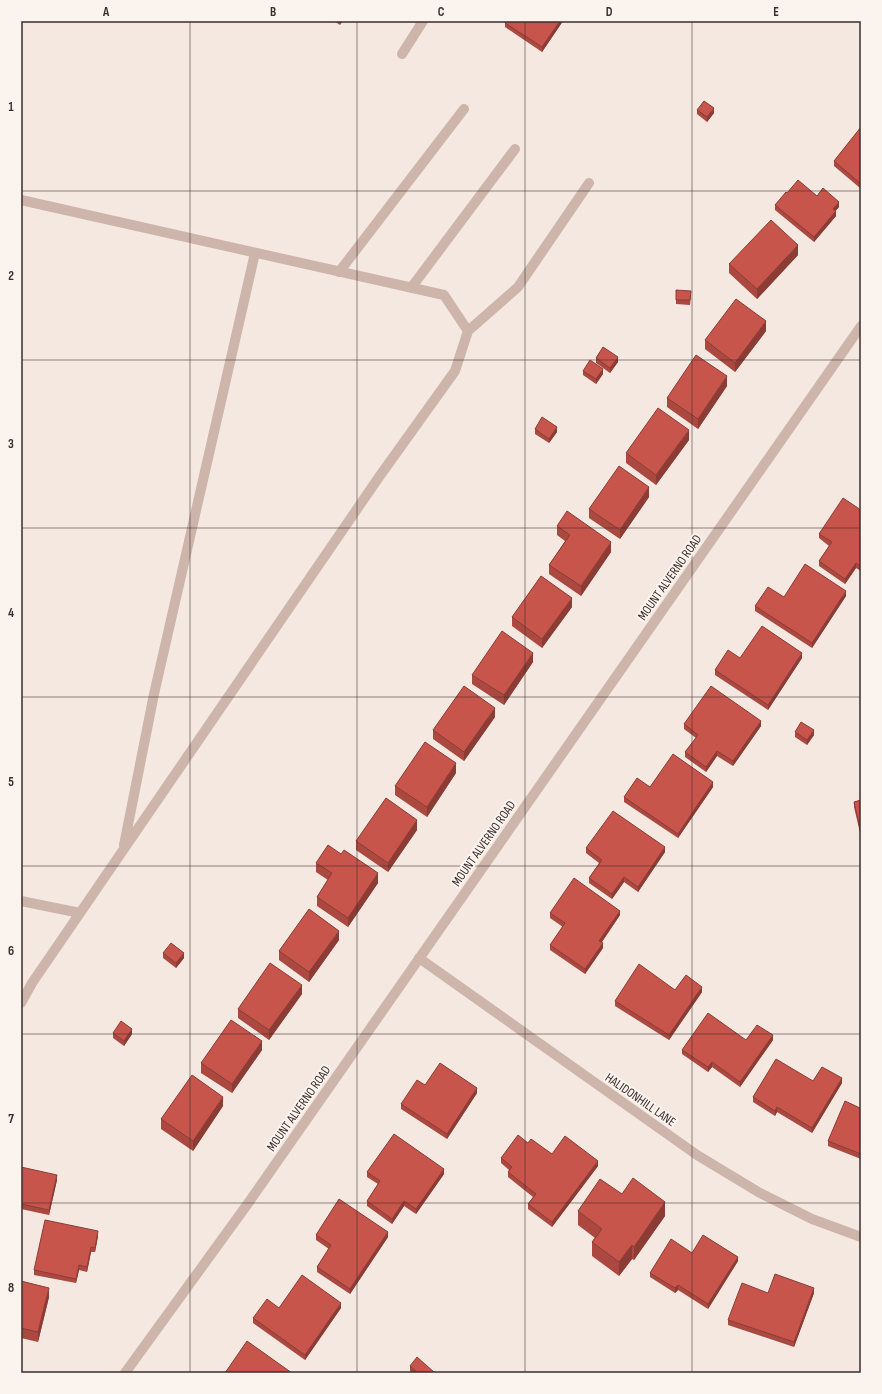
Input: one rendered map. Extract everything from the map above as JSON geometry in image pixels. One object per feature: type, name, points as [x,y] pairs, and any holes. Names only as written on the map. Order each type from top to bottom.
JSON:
[{"type":"street","points":[[402,54],[423,21]]},
{"type":"street","points":[[339,272],[464,109]]},
{"type":"street","points":[[411,288],[515,149]]},
{"type":"street","points":[[21,1003],[32,983],[374,483],[455,371],[468,331],[518,287],[589,183]]},
{"type":"street","points":[[21,200],[444,296],[468,331]]},
{"type":"street","points":[[124,849],[154,694],[255,252]]},
{"type":"street","name":"MOUNT ALVERNO ROAD","points":[[125,1373],[249,1202],[861,326]]},
{"type":"street","points":[[21,900],[80,913]]},
{"type":"street","name":"HALIDONHILL LANE","points":[[419,958],[698,1155],[760,1193],[812,1219],[861,1237]]},
{"type":"building","points":[[506,21],[560,21],[542,47],[505,23]]},
{"type":"building","points":[[704,101],[714,108],[707,117],[697,110]]},
{"type":"building","points":[[861,127],[861,182],[860,183],[834,161]]},
{"type":"building","points":[[798,180],[817,196],[823,188],[839,202],[833,209],[836,211],[814,237],[775,205]]},
{"type":"building","points":[[771,220],[798,245],[757,289],[729,264]]},
{"type":"building","points":[[676,290],[691,291],[690,300],[676,300]]},
{"type":"building","points":[[736,299],[766,321],[735,363],[705,340]]},
{"type":"building","points":[[603,347],[618,357],[610,368],[596,358]]},
{"type":"building","points":[[696,355],[727,376],[698,419],[667,398]]},
{"type":"building","points":[[590,360],[603,369],[596,379],[583,371]]},
{"type":"building","points":[[658,408],[689,430],[656,475],[626,453]]},
{"type":"building","points":[[542,417],[557,427],[549,439],[535,429]]},
{"type":"building","points":[[619,466],[649,487],[620,530],[589,509]]},
{"type":"building","points":[[843,498],[861,510],[861,566],[856,563],[845,579],[819,561],[832,542],[819,534]]},
{"type":"building","points":[[567,511],[611,542],[581,586],[549,565],[570,535],[557,526]]},
{"type":"building","points":[[805,564],[846,591],[812,643],[755,606],[768,587],[784,597]]},
{"type":"building","points":[[541,576],[572,598],[542,639],[512,617]]},
{"type":"building","points":[[762,626],[802,653],[768,705],[715,670],[728,650],[740,658]]},
{"type":"building","points":[[502,631],[533,653],[504,695],[472,675]]},
{"type":"building","points":[[464,686],[495,708],[464,752],[433,730]]},
{"type":"building","points":[[711,686],[761,721],[733,761],[717,751],[706,767],[685,752],[698,735],[684,724]]},
{"type":"building","points":[[801,722],[814,730],[807,740],[795,732]]},
{"type":"building","points":[[425,742],[456,763],[427,807],[395,786]]},
{"type":"building","points":[[673,754],[713,782],[678,834],[624,797],[637,778],[650,787]]},
{"type":"building","points":[[386,798],[417,820],[388,863],[356,841]]},
{"type":"building","points":[[861,800],[861,833],[854,802]]},
{"type":"building","points":[[613,811],[665,847],[638,887],[624,877],[612,894],[589,878],[602,860],[586,848]]},
{"type":"building","points":[[328,845],[341,854],[344,850],[378,873],[348,918],[317,897],[332,873],[316,863]]},
{"type":"building","points":[[574,878],[620,911],[599,941],[603,943],[585,969],[550,945],[565,923],[550,913]]},
{"type":"building","points":[[309,909],[339,931],[309,972],[279,951]]},
{"type":"building","points":[[171,943],[184,953],[176,963],[163,953]]},
{"type":"building","points":[[270,963],[302,985],[269,1030],[238,1009]]},
{"type":"building","points":[[639,964],[675,990],[686,975],[702,987],[669,1035],[615,1001]]},
{"type":"building","points":[[708,1013],[746,1040],[757,1025],[773,1035],[740,1082],[712,1062],[708,1067],[682,1050]]},
{"type":"building","points":[[231,1020],[262,1041],[232,1084],[201,1063]]},
{"type":"building","points":[[121,1021],[132,1029],[124,1041],[113,1033]]},
{"type":"building","points":[[776,1059],[813,1081],[822,1067],[842,1078],[812,1128],[777,1107],[775,1111],[753,1097]]},
{"type":"building","points":[[440,1063],[477,1088],[447,1134],[401,1104],[417,1080],[425,1085]]},
{"type":"building","points":[[192,1075],[223,1097],[193,1141],[161,1119]]},
{"type":"building","points":[[845,1101],[860,1108],[861,1107],[861,1154],[828,1141]]},
{"type":"building","points":[[394,1134],[444,1169],[416,1209],[404,1201],[392,1219],[367,1201],[380,1181],[367,1172]]},
{"type":"building","points":[[518,1135],[528,1143],[531,1139],[552,1154],[565,1136],[598,1161],[552,1222],[528,1204],[536,1194],[508,1172],[512,1167],[501,1158]]},
{"type":"building","points":[[21,1167],[57,1175],[49,1210],[21,1204]]},
{"type":"building","points":[[633,1178],[665,1202],[634,1247],[632,1245],[619,1262],[592,1242],[602,1229],[578,1211],[600,1179],[622,1194]]},
{"type":"building","points":[[339,1199],[388,1232],[350,1289],[317,1267],[331,1245],[316,1235]]},
{"type":"building","points":[[45,1220],[98,1231],[95,1248],[91,1247],[87,1267],[79,1265],[76,1279],[34,1270]]},
{"type":"building","points":[[703,1235],[738,1257],[708,1304],[678,1285],[675,1288],[650,1273],[671,1239],[692,1253]]},
{"type":"building","points":[[775,1274],[814,1288],[794,1342],[728,1320],[742,1283],[768,1293]]},
{"type":"building","points":[[302,1275],[341,1303],[305,1355],[253,1318],[267,1299],[279,1308]]},
{"type":"building","points":[[21,1281],[49,1288],[38,1332],[21,1328]]},
{"type":"building","points":[[247,1341],[292,1373],[225,1373]]},
{"type":"building","points":[[417,1357],[435,1373],[418,1373],[410,1366]]}]
